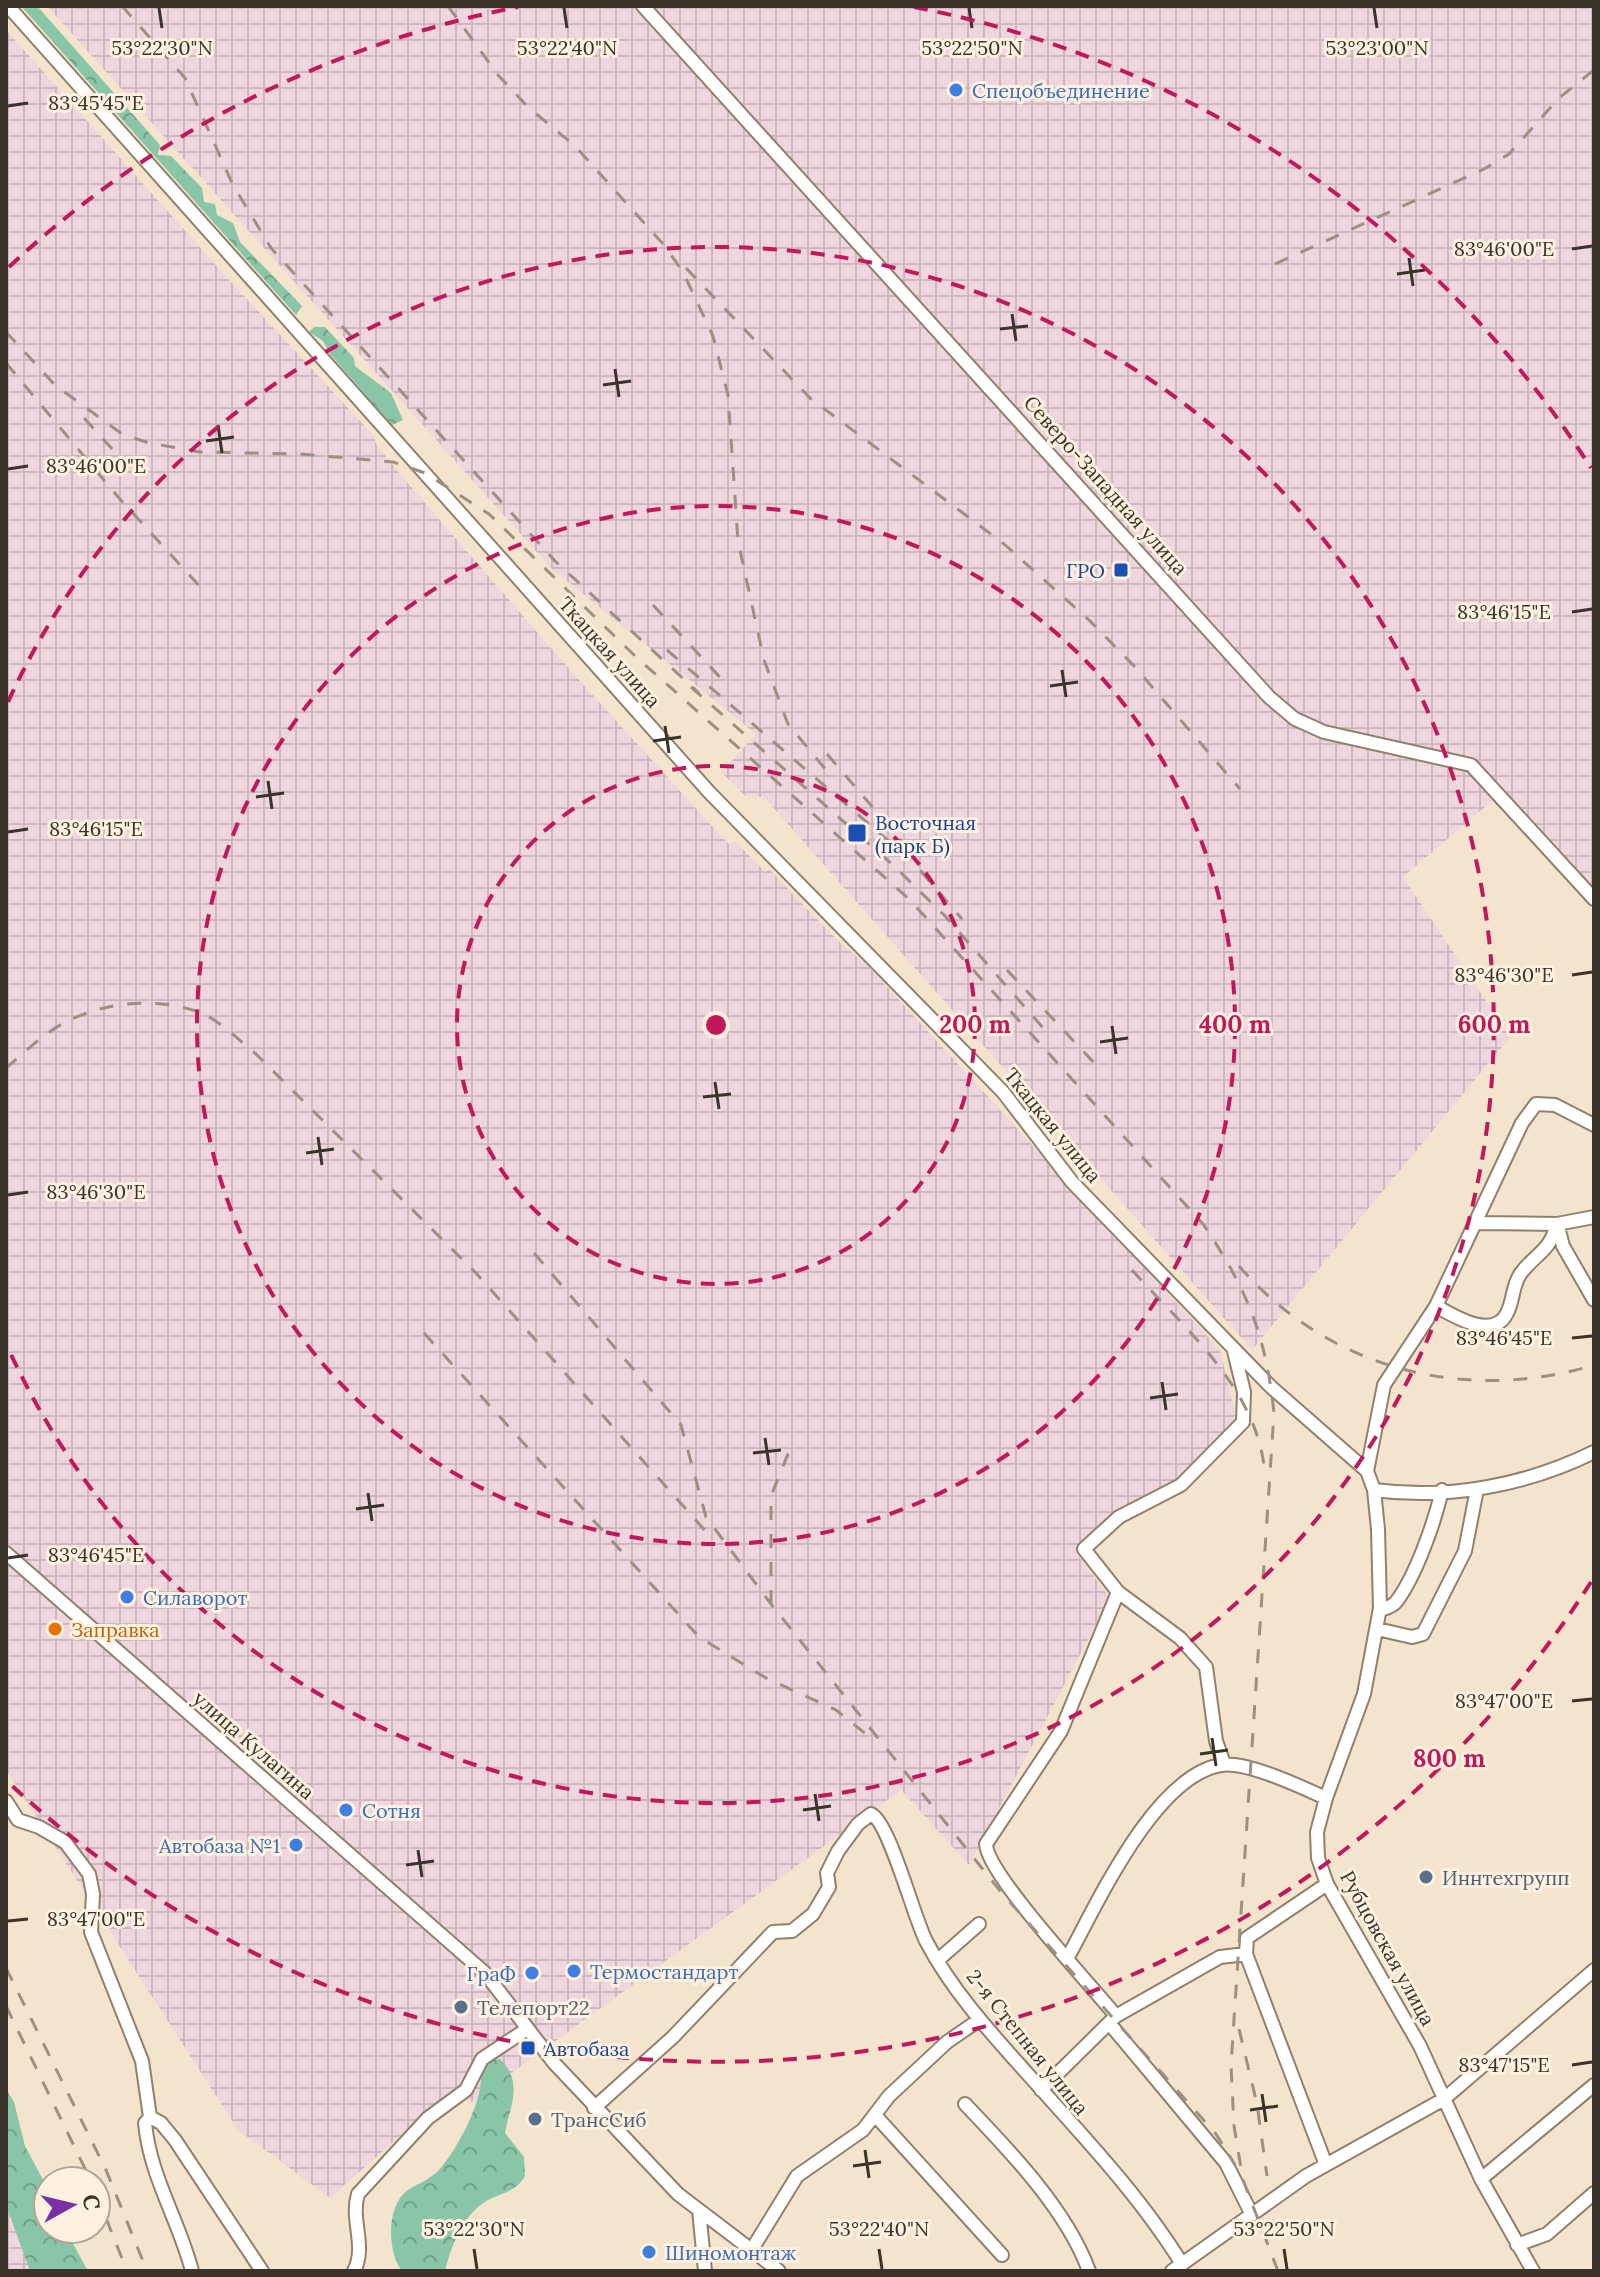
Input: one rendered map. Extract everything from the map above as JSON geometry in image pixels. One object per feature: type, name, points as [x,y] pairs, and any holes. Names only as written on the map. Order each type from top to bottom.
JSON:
[{"type":"street","name":"Ткацкая улица","points":[[8,6],[709,792],[992,1081],[1072,1182],[1271,1387],[1367,1471]]},
{"type":"street","name":"Северо-Западная улица","points":[[643,6],[1269,697],[1295,719],[1324,732],[1471,765],[1594,899]]},
{"type":"street","points":[[1367,1471],[1384,1385],[1436,1306],[1522,1123],[1536,1104],[1555,1105],[1594,1125]]},
{"type":"street","points":[[1477,1223],[1557,1224],[1594,1217]]},
{"type":"street","points":[[1557,1224],[1563,1246],[1594,1300]]},
{"type":"street","points":[[1436,1306],[1456,1318],[1482,1325],[1500,1322],[1507,1314],[1519,1276],[1546,1251],[1557,1224]]},
{"type":"street","name":"Ткацкая улица","points":[[1118,1592],[1084,1549],[1119,1517],[1181,1485],[1243,1422],[1244,1392],[1231,1345]]},
{"type":"street","points":[[1374,1490],[1396,1493],[1477,1489],[1521,1481],[1594,1452]]},
{"type":"street","name":"Рубцовская улица","points":[[1367,1471],[1374,1490],[1382,1592],[1380,1610],[1364,1694],[1326,1798],[1318,1845],[1327,1884],[1420,2046],[1481,2179],[1533,2271]]},
{"type":"street","points":[[1377,1629],[1412,1637],[1423,1634],[1465,1551],[1477,1489]]},
{"type":"street","points":[[1380,1610],[1394,1605],[1403,1590],[1436,1513],[1442,1490]]},
{"type":"street","name":"улица Кулагина","points":[[8,1559],[485,1973],[527,2029],[594,2108],[678,2194],[779,2271]]},
{"type":"street","points":[[1224,1764],[1216,1741],[1206,1667],[1180,1638],[1118,1592],[1061,1731],[986,1844],[992,1867],[1068,1957],[1113,2020],[1226,2163],[1252,2215]]},
{"type":"street","points":[[1068,1957],[1142,1831],[1174,1791],[1195,1772],[1224,1764],[1292,1783],[1326,1798]]},
{"type":"street","points":[[6,1801],[18,1820],[39,1827],[65,1842],[89,1874],[93,1894],[91,1932],[142,2061],[150,2117],[175,2140],[262,2271]]},
{"type":"street","name":"2-я Степная улица","points":[[594,2108],[673,2037],[773,1932],[792,1931],[813,1914],[829,1887],[827,1873],[838,1851],[867,1815],[876,1816],[926,1941],[938,1960],[979,2020],[1132,2195],[1177,2268]]},
{"type":"street","points":[[1326,2165],[1246,1954],[1247,1938],[1327,1884]]},
{"type":"street","points":[[938,1960],[979,1924]]},
{"type":"street","points":[[1041,2090],[1113,2020],[1220,1957],[1246,1954]]},
{"type":"street","points":[[1177,2268],[1326,2165],[1444,2099],[1594,1970]]},
{"type":"street","points":[[751,2251],[788,2186],[810,2165],[863,2130],[889,2096],[947,2042],[979,2020]]},
{"type":"street","points":[[353,2271],[359,2262],[360,2245],[353,2209],[358,2194],[428,2118],[466,2090],[482,2059],[527,2029]]},
{"type":"street","points":[[1481,2179],[1594,2085]]},
{"type":"street","points":[[965,2104],[1004,2145],[1063,2222],[1089,2271]]},
{"type":"street","points":[[875,2115],[1002,2255]]},
{"type":"street","points":[[150,2117],[145,2123],[158,2184],[192,2271]]},
{"type":"street","points":[[1517,2245],[1547,2234],[1594,2193]]},
{"type":"street","points":[[699,2210],[705,2271]]},
{"type":"shaded area","points":[[47,6],[1594,6],[1594,899],[1492,801],[1403,877],[1510,1037],[1252,1350],[764,797],[745,796],[721,772],[756,734],[551,568]]},
{"type":"shaded area","points":[[6,30],[221,271],[374,436],[376,444],[405,480],[571,671],[722,837],[730,845],[735,841],[765,872],[769,869],[835,938],[869,967],[1220,1350],[1235,1413],[1234,1422],[1179,1478],[1138,1498],[1082,1540],[1076,1553],[1110,1598],[969,1865],[901,1790],[470,2103],[454,2088],[330,2198],[238,2130],[6,1770]]},
{"type":"shaded area","points":[[6,2193],[33,2271],[6,2271]]},
{"type":"green space","points":[[21,6],[37,6],[160,145],[158,155],[171,156],[202,188],[204,202],[215,204],[217,215],[233,223],[240,242],[302,306],[296,315]]},
{"type":"green space","points":[[314,327],[325,327],[354,358],[355,366],[391,393],[403,420],[392,425],[330,354],[323,341],[309,332]]},
{"type":"green space","points":[[500,2059],[512,2076],[513,2085],[505,2133],[524,2157],[525,2176],[513,2189],[488,2200],[472,2213],[455,2241],[445,2271],[402,2271],[392,2241],[392,2217],[396,2206],[408,2190],[439,2170],[446,2161],[475,2107],[481,2080],[480,2069],[489,2060]]},
{"type":"green space","points":[[6,2089],[14,2102],[25,2146],[35,2165],[32,2165],[32,2245],[74,2245],[88,2271],[30,2271],[6,2205]]},
{"type":"railway","points":[[122,6],[185,78],[233,185],[271,248],[555,561],[699,693]]},
{"type":"railway","points":[[448,6],[498,75],[528,107],[575,146],[664,245],[683,272],[713,336],[728,395],[738,541],[764,660],[788,724],[831,776]]},
{"type":"railway","points":[[1275,264],[1484,169],[1509,154],[1559,98],[1594,70]]},
{"type":"railway","points":[[686,268],[810,398],[1004,544],[1089,620],[1135,667],[1240,789]]},
{"type":"railway","points":[[6,332],[55,385],[122,434],[149,443],[200,452],[301,454],[393,462],[425,473],[489,514],[635,656],[909,899],[1203,1224],[1232,1270],[1252,1314],[1266,1360],[1274,1413],[1231,2065],[1234,2126],[1243,2180],[1278,2271]]},
{"type":"railway","points":[[6,363],[119,498],[204,591]]},
{"type":"railway","points":[[84,418],[123,461]]},
{"type":"railway","points":[[653,605],[729,687]]},
{"type":"railway","points":[[667,650],[913,862],[962,919]]},
{"type":"railway","points":[[691,687],[894,866],[945,916],[1044,1029]]},
{"type":"railway","points":[[827,754],[905,845]]},
{"type":"railway","points":[[1007,970],[1099,1068]]},
{"type":"railway","points":[[6,1068],[56,1027],[95,1010],[128,1004],[163,1004],[196,1011],[212,1019],[256,1054],[476,1273],[709,1535]]},
{"type":"railway","points":[[534,1253],[681,1425],[706,1517],[771,1604],[1001,1892],[1216,2134],[1235,2165]]},
{"type":"railway","points":[[1239,1266],[1275,1301],[1314,1330],[1356,1353],[1402,1369],[1448,1378],[1497,1380],[1545,1376],[1594,1365]]},
{"type":"railway","points":[[1132,1270],[1194,1336],[1231,1383],[1257,1436],[1264,1465]]},
{"type":"railway","points":[[424,1333],[699,1637],[766,1678],[836,1710],[866,1734]]},
{"type":"railway","points":[[771,1604],[771,1496],[792,1444]]},
{"type":"railway","points":[[6,1968],[106,2170],[147,2271]]},
{"type":"railway","points":[[6,2006],[83,2165]]},
{"type":"railway","points":[[1239,2029],[1257,2104],[1267,2176]]},
{"type":"railway","points":[[112,2233],[127,2271]]},
{"type":"place","name":"Спецобъединение","points":[[956,90]]},
{"type":"place","name":"ГРО","points":[[1121,570]]},
{"type":"place","name":"Восточная (парк Б)","points":[[857,833]]},
{"type":"place","name":"Силаворот","points":[[127,1597]]},
{"type":"place","name":"Заправка","points":[[55,1629]]},
{"type":"place","name":"Сотня","points":[[346,1810]]},
{"type":"place","name":"Автобаза №1","points":[[296,1845]]},
{"type":"place","name":"Иннтехгрупп","points":[[1426,1877]]},
{"type":"place","name":"Термостандарт","points":[[574,1971]]},
{"type":"place","name":"ГраФ","points":[[532,1973]]},
{"type":"place","name":"Телепорт22","points":[[461,2007]]},
{"type":"place","name":"Автобаза","points":[[528,2048]]},
{"type":"place","name":"ТрансСиб","points":[[535,2119]]},
{"type":"place","name":"Шиномонтаж","points":[[649,2252]]}]
